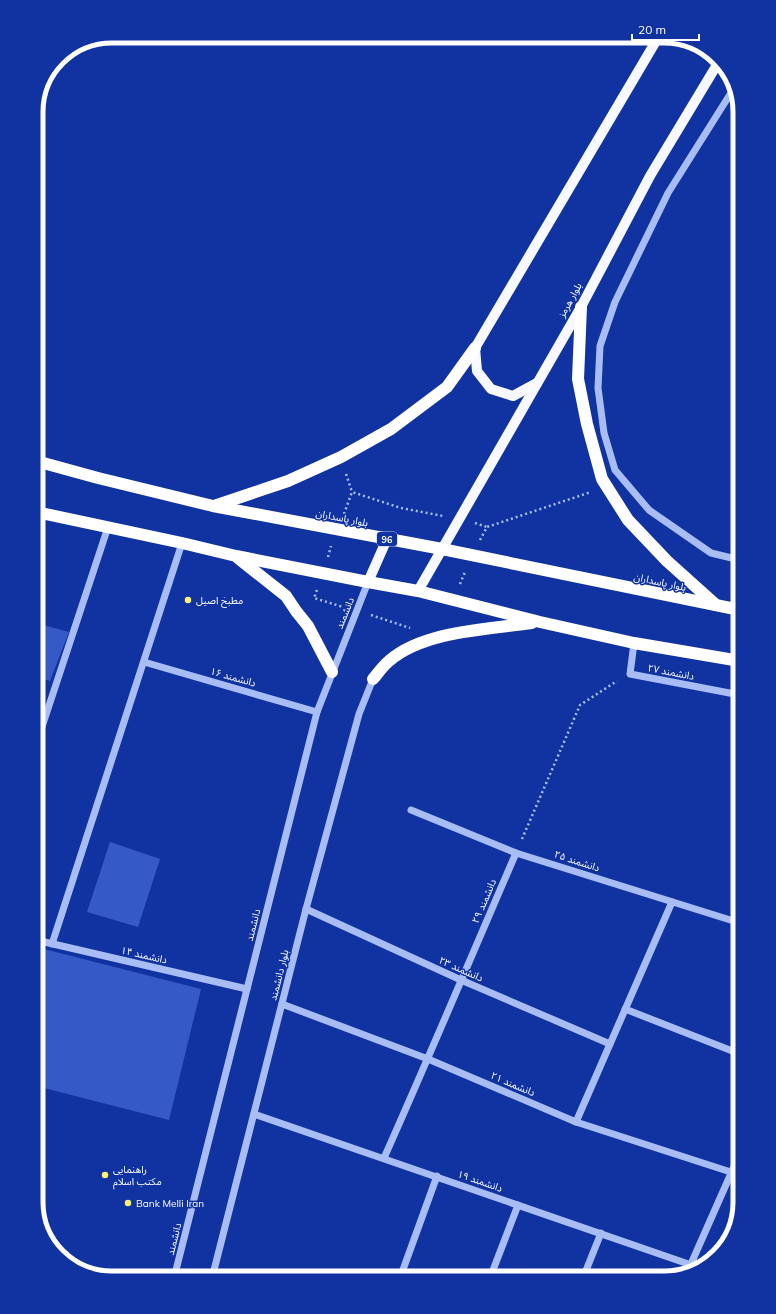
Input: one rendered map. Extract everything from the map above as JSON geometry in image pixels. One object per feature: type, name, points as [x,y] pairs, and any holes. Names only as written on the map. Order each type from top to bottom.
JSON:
[{"type":"highway","points":[[581,307],[578,379],[587,424],[602,479],[628,520],[667,561],[717,606]]},
{"type":"highway","points":[[213,506],[288,481],[341,457],[391,429],[447,387],[475,348]]},
{"type":"highway","name":"بلوار پاسداران","points":[[43,463],[213,506],[442,549],[733,609]]},
{"type":"highway","points":[[43,513],[236,556],[418,591],[540,622],[634,643],[733,660]]},
{"type":"highway","points":[[236,556],[286,596],[296,612],[308,626],[332,672]]},
{"type":"highway","points":[[373,679],[389,661],[413,645],[438,637],[540,622]]},
{"type":"main road","points":[[537,383],[513,396],[491,389],[477,370],[475,348],[655,43]]},
{"type":"main road","name":"بلوار هرمز","points":[[418,591],[581,307],[650,176],[715,66]]},
{"type":"main road","points":[[368,582],[387,539]]},
{"type":"street","points":[[730,94],[668,193],[615,302],[600,346],[598,388],[604,433],[615,470],[649,510],[711,553],[733,558]]},
{"type":"street","points":[[43,724],[108,527]]},
{"type":"street","points":[[52,944],[182,543]]},
{"type":"street","name":"دانشمند","points":[[176,1271],[317,712],[368,582]]},
{"type":"street","points":[[630,674],[634,643]]},
{"type":"street","name":"دانشمند ۱۶","points":[[144,662],[317,712]]},
{"type":"street","name":"دانشمند ۲۷","points":[[630,674],[733,694]]},
{"type":"street","name":"بلوار دانشمند","points":[[214,1271],[306,909],[359,714],[373,679]]},
{"type":"street","name":"دانشمند ۲۵","points":[[411,810],[516,852],[733,921]]},
{"type":"street","name":"دانشمند ۲۹","points":[[384,1158],[516,852]]},
{"type":"street","points":[[576,1122],[672,902]]},
{"type":"street","name":"دانشمند ۲۳","points":[[306,909],[461,980],[610,1044]]},
{"type":"street","name":"دانشمند ۱۴","points":[[43,942],[247,989]]},
{"type":"street","name":"دانشمند ۲۱","points":[[282,1004],[428,1059],[576,1122],[732,1173]]},
{"type":"street","points":[[625,1009],[733,1051]]},
{"type":"street","name":"دانشمند ۱۹","points":[[254,1114],[691,1264]]},
{"type":"street","points":[[691,1264],[732,1173]]},
{"type":"street","points":[[403,1271],[437,1176]]},
{"type":"street","points":[[493,1271],[518,1205]]},
{"type":"street","points":[[587,1271],[601,1233]]},
{"type":"path","points":[[516,852],[580,705],[630,674]]},
{"type":"building","points":[[43,625],[69,632],[50,681],[43,679]]},
{"type":"building","points":[[110,842],[160,859],[138,927],[87,912]]},
{"type":"building","points":[[43,949],[201,989],[169,1120],[43,1088]]},
{"type":"place","name":"مطبخ اصیل","points":[[188,600]]},
{"type":"place","name":"راهنمایی مکتب اسلام","points":[[105,1175]]},
{"type":"place","name":"Bank Melli Iran","points":[[128,1203]]}]
